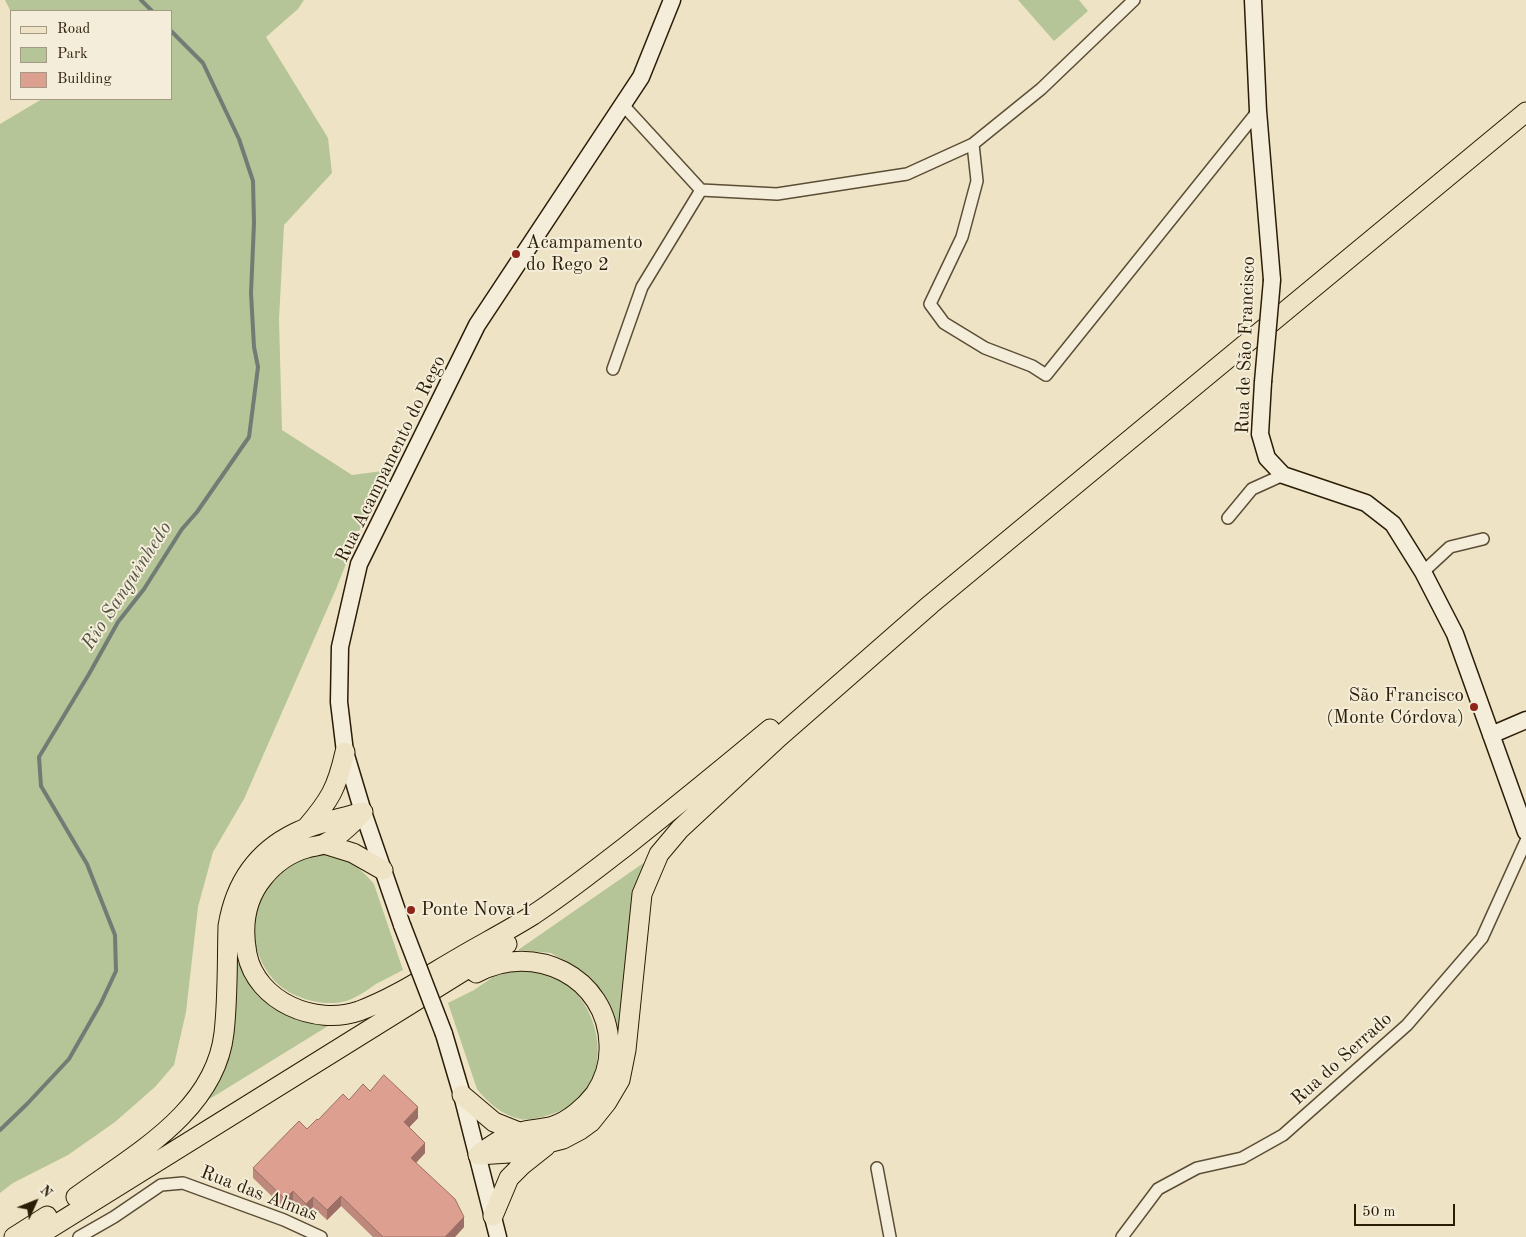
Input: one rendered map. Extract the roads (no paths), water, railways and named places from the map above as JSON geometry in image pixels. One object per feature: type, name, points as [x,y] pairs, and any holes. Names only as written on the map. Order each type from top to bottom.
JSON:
[{"type":"main road","name":"Rua Acampamento do Rego","points":[[498,1237],[478,1155],[444,1034],[402,925],[363,812],[345,752],[340,702],[340,647],[359,564],[477,325],[641,77],[672,0]]},
{"type":"main road","name":"Rua de São Francisco","points":[[1253,0],[1258,111],[1272,280],[1260,434],[1267,458],[1283,475],[1366,503],[1393,524],[1423,572],[1455,634],[1526,832]]},
{"type":"main road","points":[[478,1155],[509,1153],[563,1139],[591,1122],[607,1102],[620,1080],[626,1050],[642,894],[659,854],[680,829],[779,737],[931,604],[1526,112]]},
{"type":"main road","points":[[363,812],[349,828],[324,844],[291,854],[272,867],[261,880],[250,899],[245,918],[245,941],[249,961],[260,981],[275,998],[296,1010],[316,1015],[358,1011],[402,991],[533,914],[594,871],[778,723],[931,604]]},
{"type":"main road","points":[[1491,734],[1526,720]]},
{"type":"main road","points":[[36,1237],[540,924],[644,846],[779,737]]},
{"type":"main road","points":[[306,828],[330,798],[339,778],[345,752]]},
{"type":"main road","points":[[76,1197],[169,1129],[198,1099],[211,1077],[219,1057],[224,1034],[230,910],[237,890],[248,872],[262,855],[278,843],[306,828],[363,812]]},
{"type":"main road","points":[[324,844],[353,853],[383,870]]},
{"type":"main road","points":[[380,1024],[482,969],[503,963],[521,961],[547,963],[571,974],[587,988],[602,1010],[609,1031],[610,1053],[606,1075],[595,1093],[570,1118],[554,1126],[519,1132],[504,1138],[478,1155]]},
{"type":"main road","points":[[14,1237],[370,1016],[402,991]]},
{"type":"main road","points":[[462,1095],[494,1122],[519,1132]]},
{"type":"main road","points":[[493,1216],[509,1178],[522,1165],[551,1143]]},
{"type":"street","points":[[623,105],[700,190],[777,194],[907,174],[973,144],[1041,89],[1132,1]]},
{"type":"street","points":[[973,144],[977,181],[962,237],[930,304],[944,324],[985,348],[1032,366],[1046,375],[1258,111]]},
{"type":"street","points":[[613,369],[642,287],[700,190]]},
{"type":"street","points":[[1228,518],[1252,489],[1283,475]]},
{"type":"street","points":[[1423,572],[1450,547],[1483,539]]},
{"type":"street","name":"Rua do Serrado","points":[[1122,1237],[1158,1188],[1198,1168],[1242,1158],[1283,1136],[1407,1025],[1482,938],[1526,841]]},
{"type":"street","points":[[876,1168],[890,1237]]},
{"type":"street","name":"Rua das Almas","points":[[79,1237],[114,1217],[161,1185],[183,1183],[284,1220],[321,1237]]},
{"type":"waterway","name":"Rio Sanguinhedo","points":[[141,0],[151,10]]},
{"type":"waterway","name":"Rio Sanguinhedo","points":[[0,1130],[69,1059],[101,1003],[116,971],[115,935],[87,864],[41,786],[39,757],[118,622],[144,589],[182,529],[197,512],[249,437],[258,367],[254,347],[251,293],[254,223],[253,181],[239,139],[203,63],[172,32]]},
{"type":"place","name":"Acampamento do Rego 2","points":[[516,254]]},
{"type":"place","name":"São Francisco (Monte Córdova)","points":[[1474,707]]},
{"type":"place","name":"Ponte Nova 1","points":[[411,910]]}]
